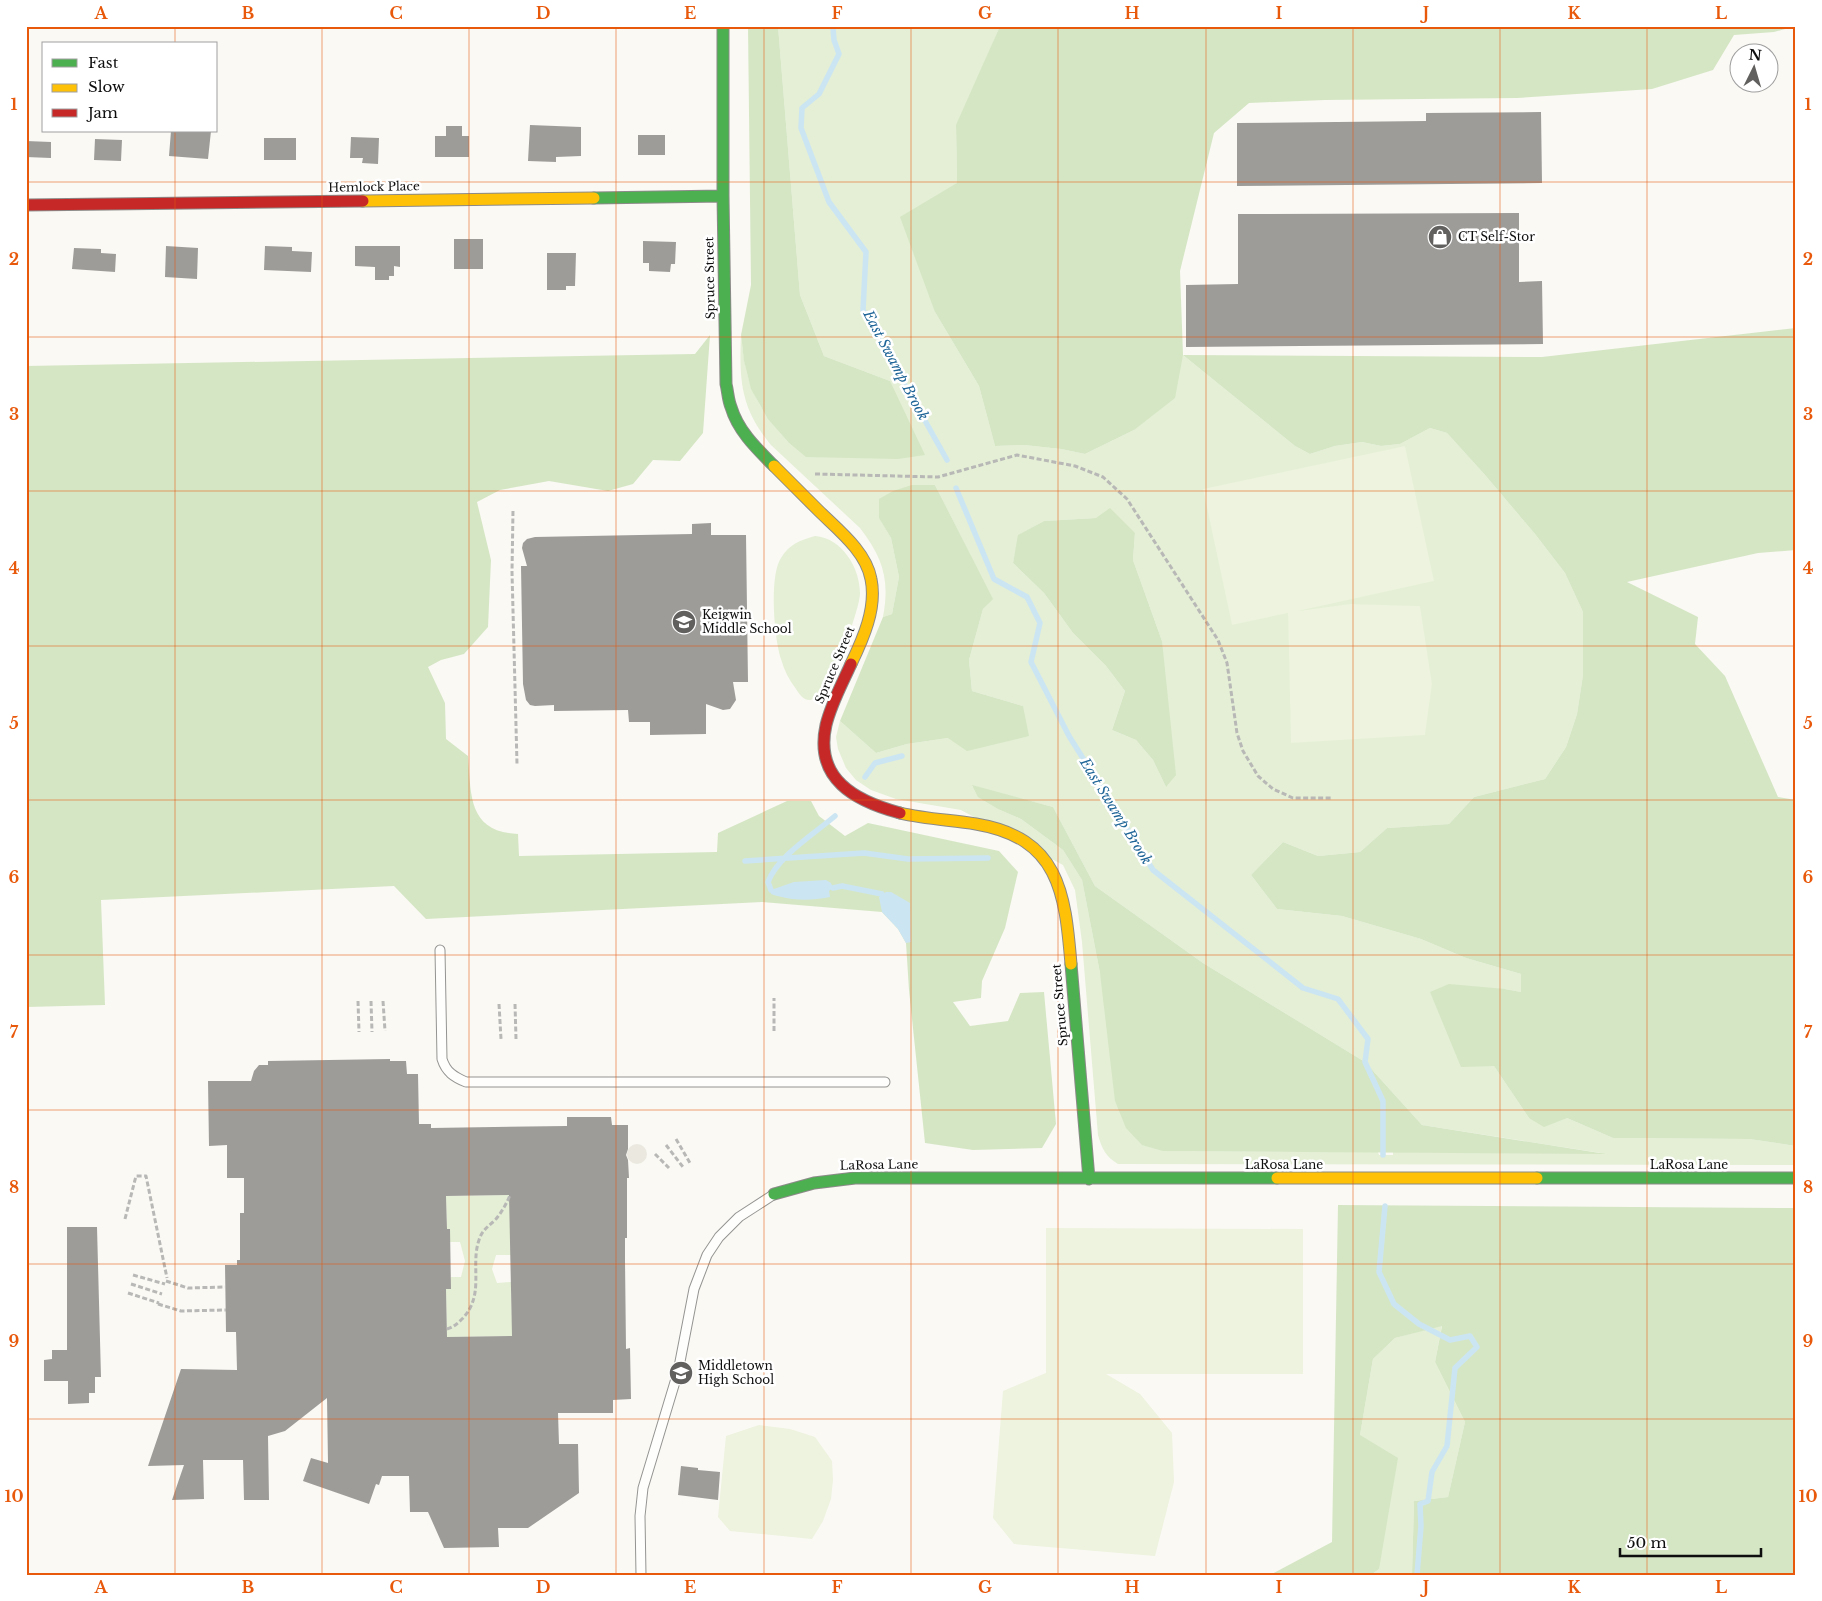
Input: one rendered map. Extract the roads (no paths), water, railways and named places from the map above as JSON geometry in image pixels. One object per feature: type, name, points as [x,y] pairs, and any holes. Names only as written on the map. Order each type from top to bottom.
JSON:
[{"type":"street","name":"Spruce Street","points":[[723,26],[726,384],[731,408],[743,431],[756,449],[854,546],[872,582],[873,598],[866,628],[831,709],[825,728],[823,747],[826,763],[832,774],[844,786],[866,801],[884,809],[997,828],[1021,840],[1051,866],[1058,884],[1068,936],[1089,1179]]},
{"type":"street","name":"Hemlock Place","points":[[26,204],[723,196]]},
{"type":"street","name":"LaRosa Lane","points":[[774,1194],[800,1185],[826,1180],[855,1178],[1796,1178]]},
{"type":"lane","points":[[440,950],[442,1059],[445,1068],[450,1074],[466,1082],[886,1082]]},
{"type":"lane","points":[[640,1575],[640,1516],[643,1488],[678,1372],[694,1289],[707,1255],[719,1237],[739,1217],[774,1194]]},
{"type":"water","points":[[826,880],[831,883],[833,888],[829,891],[830,897],[800,900],[771,894],[771,890],[794,882]]},
{"type":"water","points":[[886,892],[891,892],[910,903],[911,942],[906,943],[898,929],[882,912],[879,897]]},
{"type":"waterway","name":"East Swamp Brook","points":[[835,26],[833,28],[834,40],[839,54],[819,94],[802,108],[801,128],[829,202],[866,252],[863,310],[947,460]]},
{"type":"waterway","name":"East Swamp Brook","points":[[956,488],[994,579],[1027,597],[1040,623],[1031,662],[1069,736],[1153,870],[1303,988],[1338,999],[1368,1039],[1365,1062],[1383,1101],[1383,1155]]},
{"type":"waterway","points":[[865,777],[875,763],[902,756]]},
{"type":"waterway","points":[[771,890],[768,882],[780,863],[797,846],[835,816]]},
{"type":"waterway","points":[[745,861],[864,853],[908,859],[988,858]]},
{"type":"waterway","points":[[833,888],[842,886],[882,894]]},
{"type":"waterway","name":"East Swamp Brook","points":[[1385,1206],[1379,1272],[1394,1304],[1419,1324],[1450,1340],[1470,1336],[1477,1347],[1455,1368],[1447,1446],[1432,1472],[1428,1501],[1420,1504],[1421,1526],[1417,1575]]},
{"type":"place","name":"CT Self-Stor","points":[[1440,237]]},
{"type":"place","name":"Keigwin Middle School","points":[[684,622]]},
{"type":"place","name":"Middletown High School","points":[[681,1373]]}]
